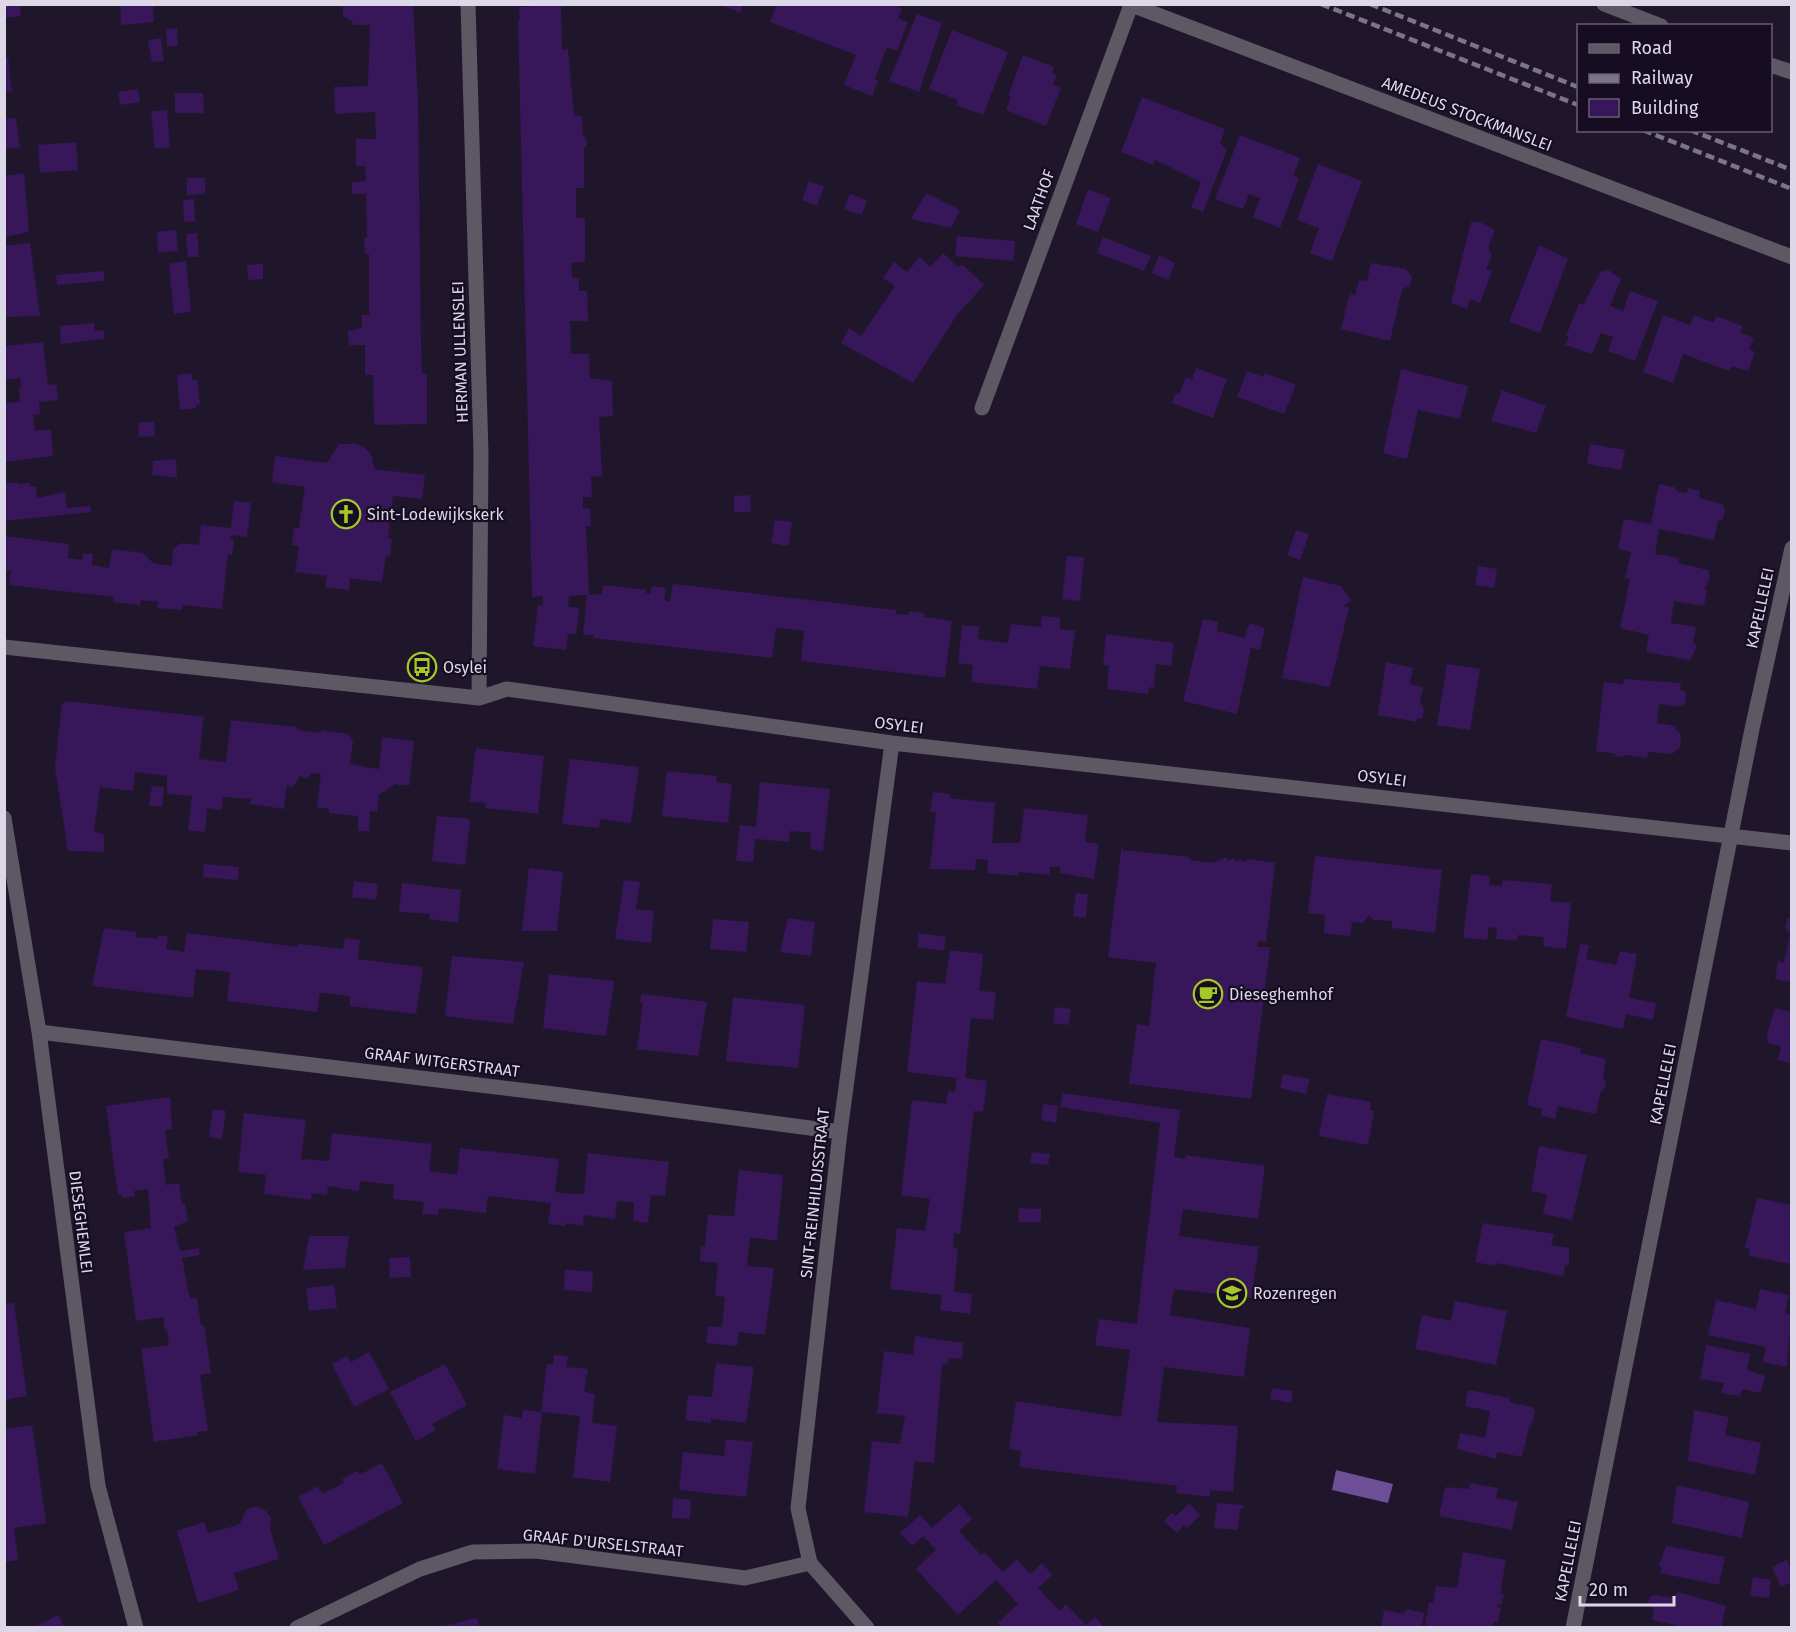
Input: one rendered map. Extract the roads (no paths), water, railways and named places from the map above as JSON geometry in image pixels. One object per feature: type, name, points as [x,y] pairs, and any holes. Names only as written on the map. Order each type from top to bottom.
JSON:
[{"type":"street","name":"HERMAN ULLENSLEI","points":[[468,4],[481,454],[479,698]]},
{"type":"street","points":[[1604,4],[1638,11],[1658,24]]},
{"type":"street","name":"AMEDEUS STOCKMANSLEI","points":[[1130,5],[1791,257]]},
{"type":"street","name":"LAATHOF","points":[[982,408],[1130,5]]},
{"type":"street","points":[[1772,66],[1791,72]]},
{"type":"street","name":"KAPELLELEI","points":[[1573,1628],[1731,836],[1791,548]]},
{"type":"street","name":"OSYLEI","points":[[4,647],[479,698],[507,689],[892,742],[1791,843]]},
{"type":"street","name":"SINT-REINHILDISSTRAAT","points":[[867,1628],[810,1563],[798,1508],[840,1132],[892,742]]},
{"type":"street","name":"DIESEGHEMLEI","points":[[4,818],[39,1032],[98,1485],[136,1628]]},
{"type":"street","name":"GRAAF WITGERSTRAAT","points":[[39,1032],[577,1097],[840,1132]]},
{"type":"street","name":"GRAAF D'URSELSTRAAT","points":[[297,1628],[420,1569],[473,1552],[536,1551],[745,1578],[810,1563]]},
{"type":"railway","points":[[1321,4],[1577,105]]},
{"type":"railway","points":[[1370,4],[1577,87]]},
{"type":"railway","points":[[1648,132],[1792,189]]},
{"type":"railway","points":[[1695,132],[1792,170]]},
{"type":"place","name":"Sint-Lodewijkskerk","points":[[346,514]]},
{"type":"place","name":"Osylei","points":[[422,667]]},
{"type":"place","name":"Dieseghemhof","points":[[1208,994]]},
{"type":"place","name":"Rozenregen","points":[[1232,1293]]}]
